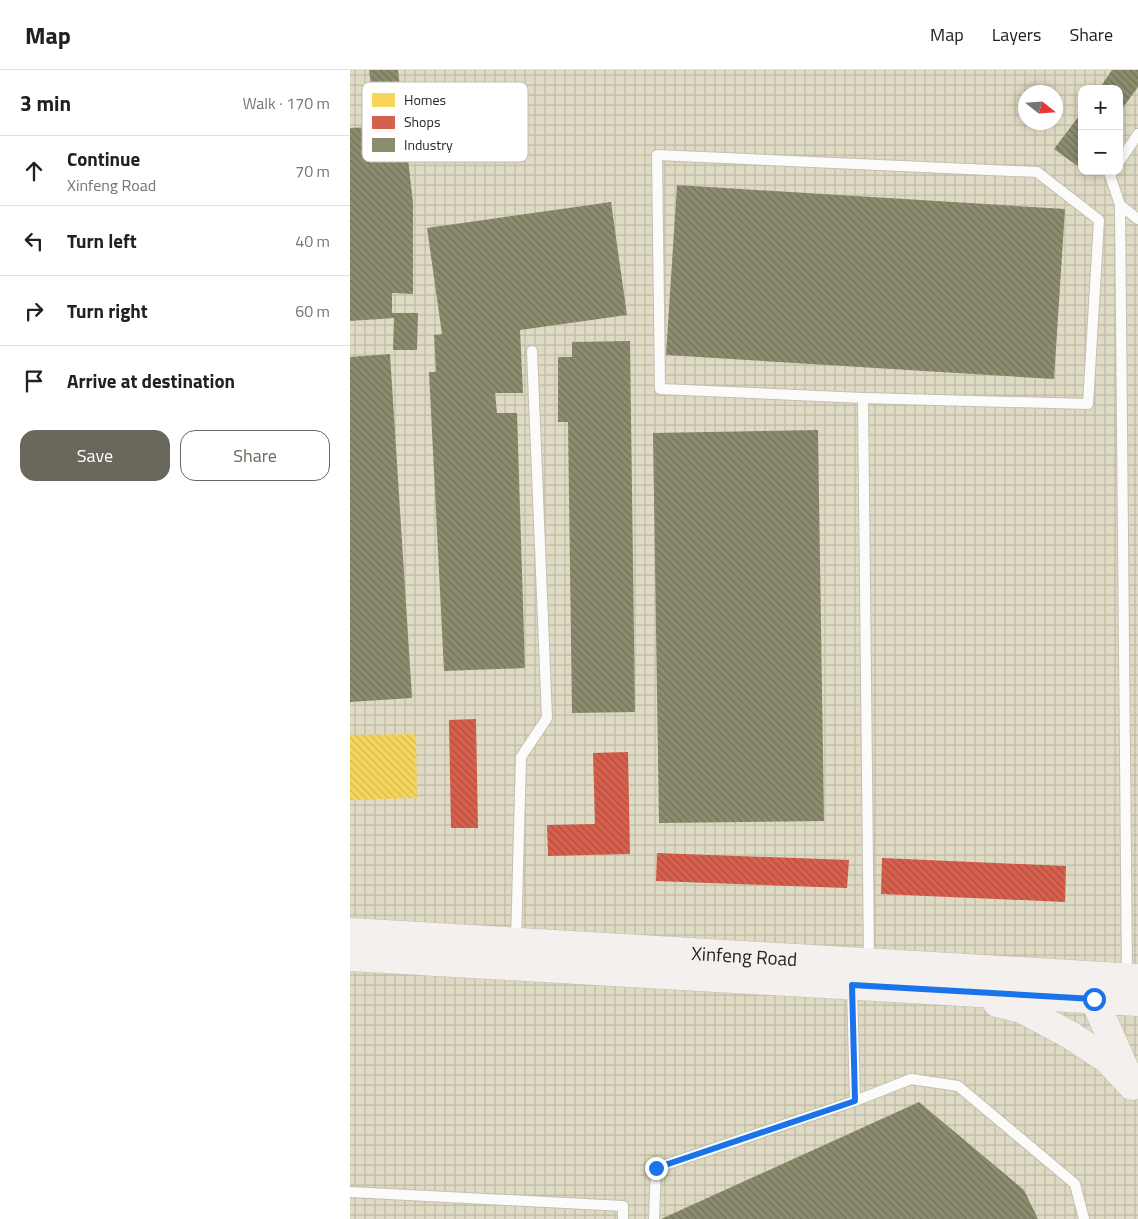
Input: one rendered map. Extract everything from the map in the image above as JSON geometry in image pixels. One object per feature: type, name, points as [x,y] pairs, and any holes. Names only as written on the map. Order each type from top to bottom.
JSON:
[{"type":"main road","name":"Xinfeng Road","points":[[350,932],[869,962],[1089,986],[1138,1002]]},
{"type":"main road","name":"Xinfeng Road","points":[[350,957],[947,991],[1089,986],[1133,977]]},
{"type":"main road","points":[[1089,986],[1135,1093]]},
{"type":"main road","points":[[947,991],[1022,1009],[1070,1035],[1107,1059],[1135,1093]]},
{"type":"lane","points":[[1123,156],[1138,134]]},
{"type":"lane","points":[[658,155],[1037,172],[1099,220],[1088,404],[863,398],[660,389],[658,155]]},
{"type":"lane","points":[[1111,175],[1120,205],[1133,977]]},
{"type":"lane","points":[[1120,205],[1138,219]]},
{"type":"lane","points":[[516,942],[521,757],[548,718],[532,351]]},
{"type":"lane","points":[[863,398],[869,962]]},
{"type":"lane","points":[[852,985],[855,1101]]},
{"type":"lane","points":[[654,1219],[656,1168],[855,1101],[912,1079],[958,1086],[1075,1184],[1084,1219]]},
{"type":"lane","points":[[350,1192],[624,1206],[623,1219]]},
{"type":"shaded area","points":[[350,70],[1138,70],[1138,1219],[350,1219]]},
{"type":"building: Homes","points":[[416,734],[417,798],[350,800],[350,735]]},
{"type":"building: Shops","points":[[476,719],[478,828],[451,828],[449,720]]},
{"type":"building: Shops","points":[[628,752],[630,854],[548,856],[547,825],[595,824],[593,753]]},
{"type":"building: Shops","points":[[657,853],[849,860],[847,888],[656,881]]},
{"type":"building: Shops","points":[[882,858],[1066,866],[1065,902],[881,894]]},
{"type":"building: Industry","points":[[369,70],[398,70],[399,82],[371,82]]},
{"type":"building: Industry","points":[[1112,70],[1138,70],[1138,87],[1123,108],[1123,85],[1102,85]]},
{"type":"building: Industry","points":[[1078,117],[1078,166],[1054,149]]},
{"type":"building: Industry","points":[[362,127],[362,162],[408,162],[413,203],[413,294],[392,293],[392,313],[418,313],[417,350],[393,350],[394,318],[350,321],[350,128]]},
{"type":"building: Industry","points":[[677,185],[1065,209],[1054,379],[666,355]]},
{"type":"building: Industry","points":[[611,202],[627,315],[520,330],[523,393],[495,393],[497,413],[517,413],[525,668],[444,671],[429,372],[436,372],[434,335],[442,334],[427,228]]},
{"type":"building: Industry","points":[[630,341],[635,712],[572,713],[568,422],[558,422],[558,357],[572,357],[572,342]]},
{"type":"building: Industry","points":[[390,354],[412,698],[350,702],[350,357]]},
{"type":"building: Industry","points":[[818,430],[824,821],[659,823],[653,433]]},
{"type":"building: Industry","points":[[919,1102],[1024,1190],[1038,1219],[661,1219]]},
{"type":"route","points":[[656,1168],[855,1101],[852,985],[1094,999]]}]
